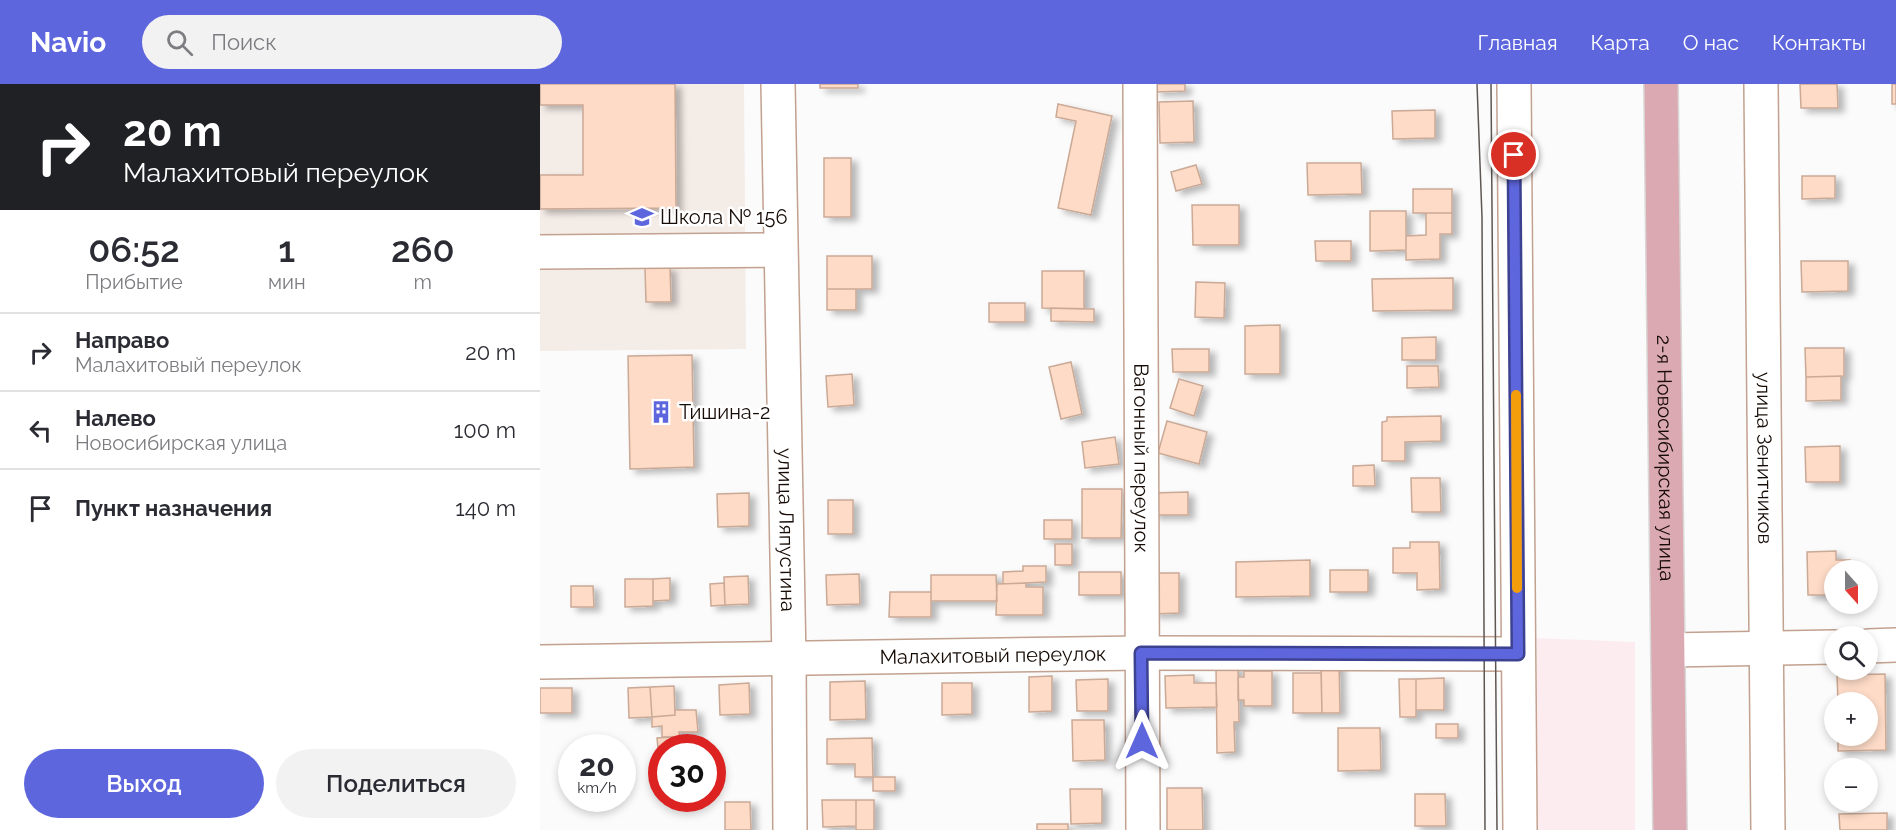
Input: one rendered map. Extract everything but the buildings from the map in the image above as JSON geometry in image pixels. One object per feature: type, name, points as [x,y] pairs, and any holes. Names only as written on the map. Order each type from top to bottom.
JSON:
[{"type":"main road","name":"2-я Новосибирская улица","points":[[1661,84],[1670,830]]},
{"type":"street","name":"улица Ляпустина","points":[[778,84],[790,830]]},
{"type":"street","name":"Вагонный переулок","points":[[1140,84],[1143,830]]},
{"type":"street","points":[[1514,84],[1520,830]]},
{"type":"street","name":"улица Зенитчиков","points":[[1761,84],[1768,830]]},
{"type":"street","points":[[540,252],[779,250]]},
{"type":"street","points":[[1878,646],[1896,645]]},
{"type":"street","points":[[1669,650],[1824,647]]},
{"type":"street","name":"Малахитовый переулок","points":[[540,662],[1141,653],[1518,654]]},
{"type":"shaded area","name":"Школа № 156","points":[[540,84],[744,84],[746,349],[540,351]]},
{"type":"shaded area","points":[[1537,638],[1635,642],[1635,830],[1537,830]]},
{"type":"tram line","points":[[1477,84],[1482,217],[1485,830]]},
{"type":"tram line","points":[[1491,84],[1497,830]]},
{"type":"slow traffic","points":[[1516,395],[1517,588]]},
{"type":"place","name":"Школа № 156","points":[[642,217]]},
{"type":"place","name":"Тишина-2","points":[[661,412]]},
{"type":"route","points":[[1142,741],[1141,653],[1518,654],[1514,155]]}]
